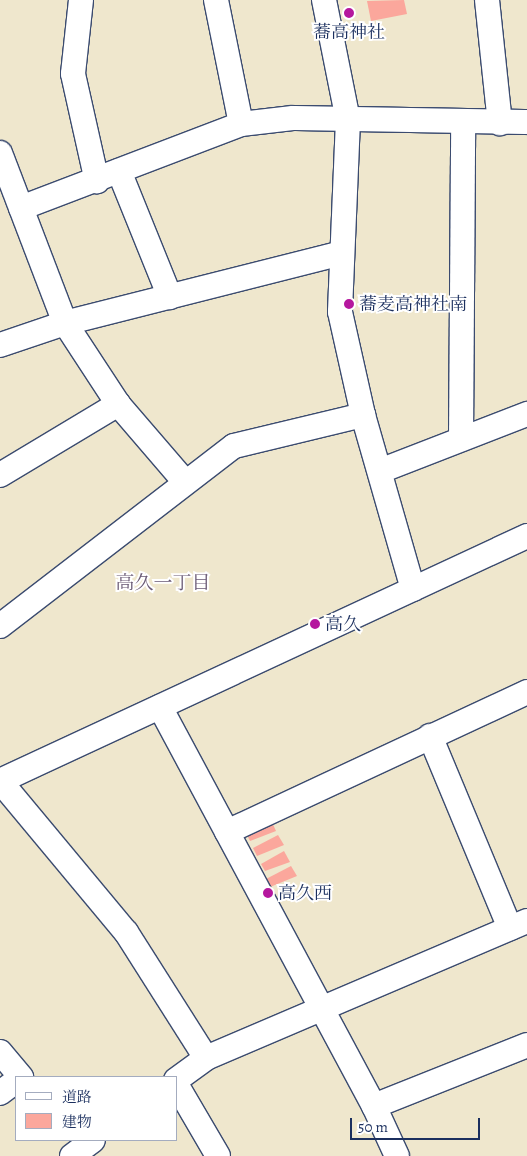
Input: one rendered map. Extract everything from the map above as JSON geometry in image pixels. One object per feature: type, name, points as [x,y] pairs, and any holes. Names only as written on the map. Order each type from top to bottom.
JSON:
[{"type":"street","points":[[81,0],[73,74],[97,180]]},
{"type":"street","points":[[216,0],[241,124]]},
{"type":"street","points":[[324,0],[348,120],[340,312],[364,415],[413,589]]},
{"type":"street","points":[[487,0],[500,123]]},
{"type":"street","points":[[21,208],[241,124],[293,118],[464,123],[527,122]]},
{"type":"street","points":[[461,440],[464,123]]},
{"type":"street","points":[[0,153],[65,323],[118,404],[185,482]]},
{"type":"street","points":[[119,171],[170,297]]},
{"type":"street","points":[[0,346],[65,323],[342,253]]},
{"type":"street","points":[[0,475],[118,404]]},
{"type":"street","points":[[380,471],[527,414]]},
{"type":"street","points":[[0,626],[234,446],[364,415]]},
{"type":"street","points":[[206,1058],[131,939],[0,781],[527,536]]},
{"type":"street","points":[[227,832],[527,692]]},
{"type":"street","points":[[160,707],[374,1106],[397,1156]]},
{"type":"street","points":[[178,1080],[206,1058],[518,924],[430,736]]},
{"type":"street","points":[[374,1106],[527,1045]]},
{"type":"street","points":[[0,1052],[20,1076]]},
{"type":"street","points":[[0,1093],[15,1082]]},
{"type":"street","points":[[178,1086],[218,1156]]},
{"type":"building","points":[[404,0],[407,14],[371,21],[367,1]]},
{"type":"building","points":[[271,820],[276,831],[250,841],[246,833]]},
{"type":"building","points":[[278,835],[284,845],[257,856],[253,848]]},
{"type":"building","points":[[284,851],[290,862],[265,871],[261,864]]},
{"type":"building","points":[[291,866],[297,876],[270,887],[266,879]]},
{"type":"place","name":"蕎高神社","points":[[349,13]]},
{"type":"place","name":"蕎麦高神社南","points":[[349,304]]},
{"type":"place","name":"高久","points":[[315,624]]},
{"type":"place","name":"高久西","points":[[268,893]]},
{"type":"district","name":"高久一丁目","points":[[163,584]]}]
